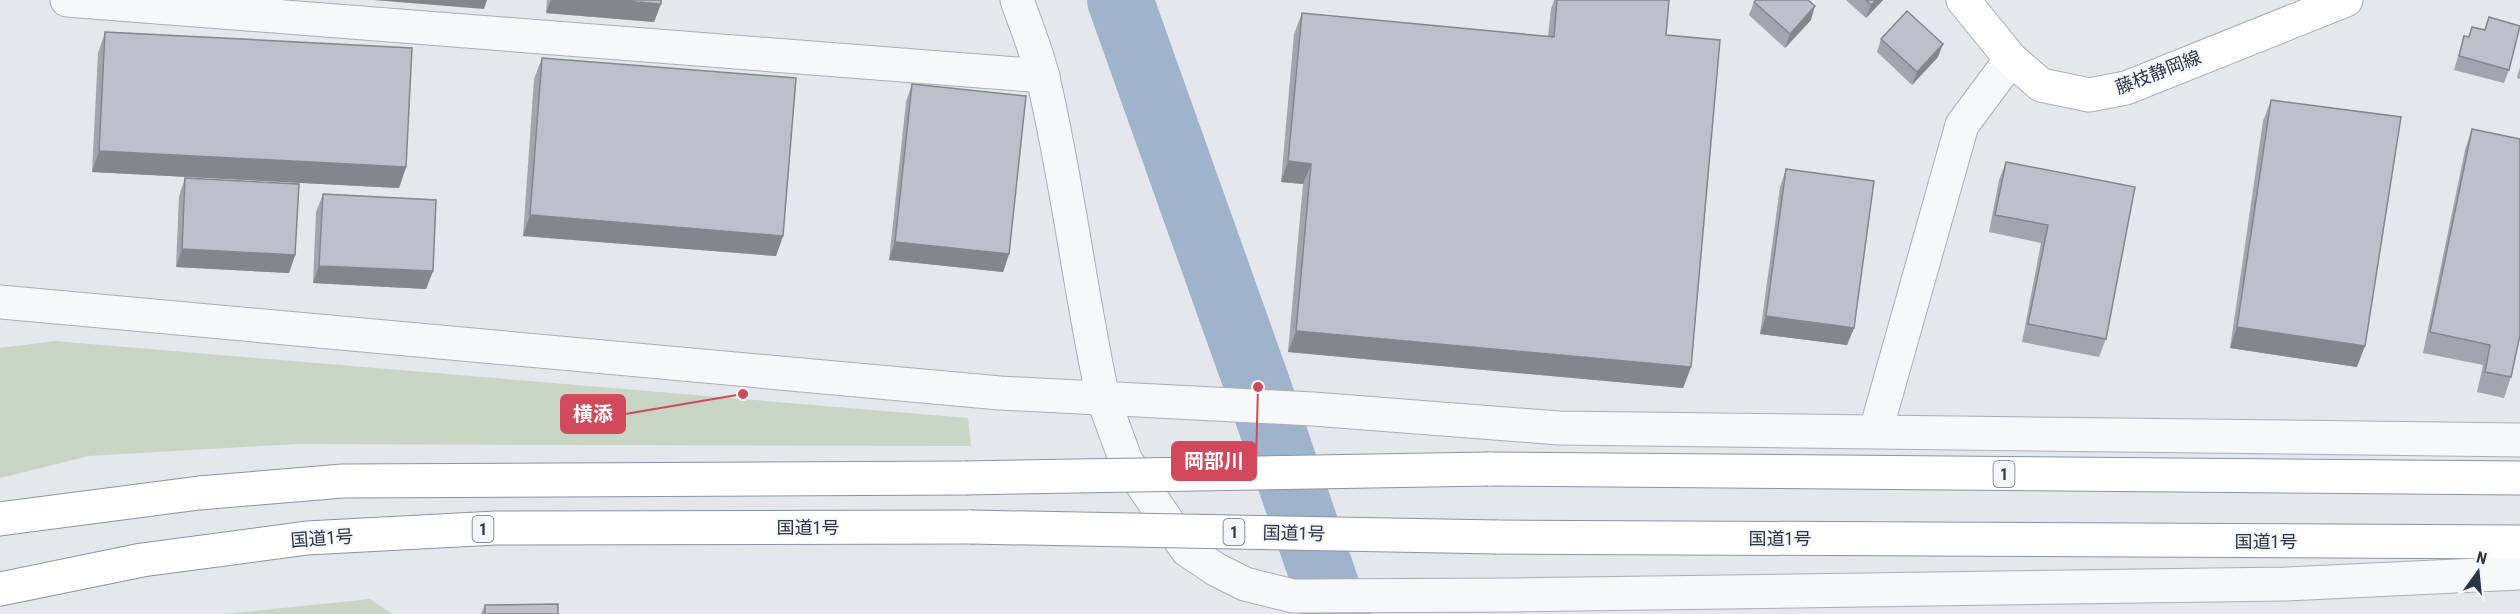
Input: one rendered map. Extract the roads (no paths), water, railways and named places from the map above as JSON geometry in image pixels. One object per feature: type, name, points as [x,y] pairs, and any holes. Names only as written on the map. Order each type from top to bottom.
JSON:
[{"type":"main road","name":"藤枝静岡線","points":[[1963,0],[2011,59],[2042,85],[2089,95],[2126,88],[2346,0]]},
{"type":"main road","name":"1","points":[[0,519],[199,493],[343,481],[965,478],[1488,469],[2520,478]]},
{"type":"main road","name":"国道1号","points":[[0,589],[142,560],[308,538],[496,528],[970,527],[1497,537],[2520,542]]},
{"type":"street","points":[[68,0],[1043,76]]},
{"type":"street","points":[[1017,0],[1043,76],[1064,177],[1090,334],[1104,398],[1126,461],[1187,550],[1217,570],[1245,584],[1293,596],[1514,595],[2286,584],[2520,573]]},
{"type":"street","points":[[1876,430],[1962,125],[2011,59]]},
{"type":"street","points":[[0,302],[1000,393],[1313,409],[1559,428],[1876,430],[2520,440]]},
{"type":"waterway","points":[[1120,0],[1258,387],[1333,606],[1338,614]]},
{"type":"place","name":"岡部川","points":[[1258,387]]},
{"type":"place","name":"横添","points":[[743,394]]}]
